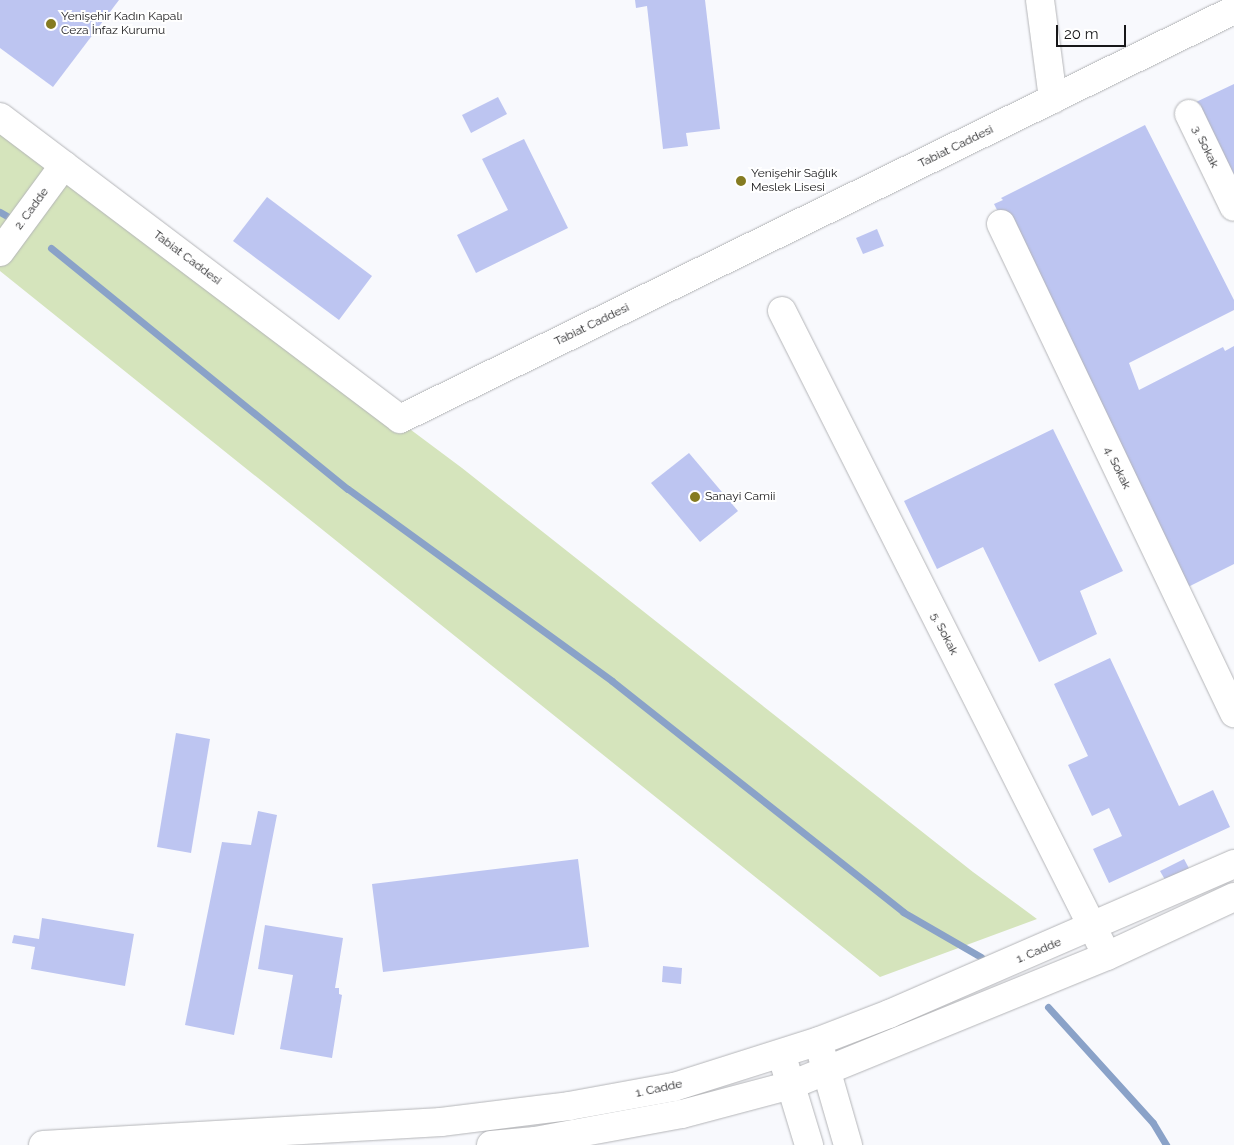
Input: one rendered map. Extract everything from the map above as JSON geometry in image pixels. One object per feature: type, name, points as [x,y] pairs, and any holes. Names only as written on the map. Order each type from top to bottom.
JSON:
[{"type":"street","points":[[1040,0],[1053,99]]},
{"type":"street","name":"Tabiat Caddesi","points":[[0,117],[400,418],[1234,10]]},
{"type":"street","name":"3. Sokak","points":[[1189,114],[1234,207]]},
{"type":"street","name":"2. Cadde","points":[[0,252],[64,165]]},
{"type":"street","name":"4. Sokak","points":[[1001,224],[1234,713]]},
{"type":"street","name":"5. Sokak","points":[[782,312],[1107,956]]},
{"type":"street","name":"1. Cadde","points":[[44,1145],[441,1122],[569,1106],[674,1087],[819,1041],[1092,928],[1234,864]]},
{"type":"street","points":[[491,1145],[535,1141],[682,1114],[791,1084],[827,1072],[1107,956],[1234,898]]},
{"type":"street","points":[[819,1041],[848,1145]]},
{"type":"street","points":[[782,1053],[809,1145]]},
{"type":"green space","points":[[0,123],[462,468],[973,872],[1037,919],[880,977],[0,271]]},
{"type":"building","name":"Yenişehir Kadın Kapalı Ceza İnfaz Kurumu","points":[[0,0],[119,0],[53,87],[0,48]]},
{"type":"building","points":[[635,0],[705,0],[720,129],[686,133],[688,146],[663,149],[647,6],[636,8]]},
{"type":"building","points":[[1234,84],[1234,179],[1196,102]]},
{"type":"building","points":[[498,97],[507,114],[471,133],[462,115]]},
{"type":"building","points":[[1145,125],[1234,300],[1234,310],[1129,363],[1139,390],[1223,347],[1225,351],[1234,346],[1234,564],[1188,587],[994,204],[1003,200],[1001,198]]},
{"type":"building","points":[[524,139],[568,228],[476,273],[457,235],[508,210],[482,159]]},
{"type":"building","points":[[267,197],[372,276],[339,320],[233,241]]},
{"type":"building","points":[[877,229],[884,246],[863,254],[856,238]]},
{"type":"building","points":[[1053,429],[1123,571],[1080,591],[1097,634],[1039,662],[983,547],[937,569],[904,501]]},
{"type":"building","name":"Sanayi Camii","points":[[689,453],[738,511],[700,542],[651,483]]},
{"type":"building","points":[[1110,658],[1179,806],[1213,790],[1230,827],[1109,883],[1093,849],[1122,836],[1109,808],[1092,816],[1068,765],[1088,756],[1054,684]]},
{"type":"building","points":[[176,733],[210,739],[191,853],[157,847]]},
{"type":"building","points":[[258,811],[277,815],[234,1035],[185,1025],[222,842],[251,845]]},
{"type":"building","points":[[578,859],[589,947],[383,972],[372,884]]},
{"type":"building","points":[[1184,859],[1191,872],[1168,885],[1160,871]]},
{"type":"building","points":[[42,918],[134,934],[125,986],[31,969],[35,947],[12,943],[14,935],[39,939]]},
{"type":"building","points":[[265,925],[343,938],[335,988],[339,988],[339,994],[342,995],[332,1058],[280,1049],[293,975],[258,969]]},
{"type":"building","points":[[663,966],[682,968],[681,984],[662,982]]},
{"type":"waterway","points":[[0,212],[7,216]]},
{"type":"waterway","points":[[51,248],[348,489],[612,681],[903,912],[981,957]]},
{"type":"waterway","points":[[1048,1007],[1153,1123],[1166,1145]]},
{"type":"place","name":"Yenişehir Kadın Kapalı Ceza İnfaz Kurumu","points":[[51,24]]},
{"type":"place","name":"Yenişehir Sağlık Meslek Lisesi","points":[[741,181]]},
{"type":"place","name":"Sanayi Camii","points":[[695,497]]}]
